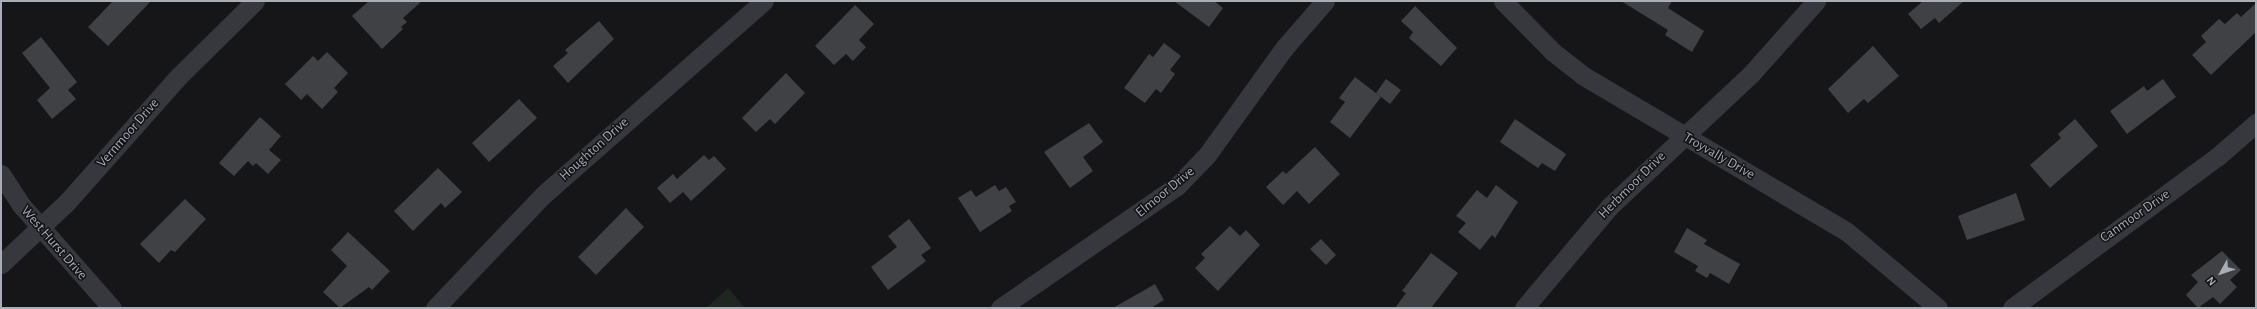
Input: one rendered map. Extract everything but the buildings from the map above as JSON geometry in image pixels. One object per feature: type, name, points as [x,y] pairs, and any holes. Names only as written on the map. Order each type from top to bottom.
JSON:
[{"type":"street","name":"Vernmoor Drive","points":[[1,264],[41,228],[178,76],[255,1]]},
{"type":"street","name":"Houghton Drive","points":[[435,308],[543,195],[764,1]]},
{"type":"street","name":"Elmoor Drive","points":[[1000,308],[1177,186],[1207,155],[1285,47],[1325,1]]},
{"type":"street","name":"Troyvally Drive","points":[[1503,1],[1553,52],[1582,75],[1846,231],[1938,308]]},
{"type":"street","name":"Herbmoor Drive","points":[[1524,308],[1610,206],[1683,136],[1751,74],[1816,1]]},
{"type":"street","name":"Canmoor Drive","points":[[2012,308],[2204,166],[2256,123]]},
{"type":"street","name":"West Hurst Drive","points":[[1,174],[41,228],[112,308]]},
{"type":"shaded area","points":[[728,288],[745,308],[706,308]]}]
